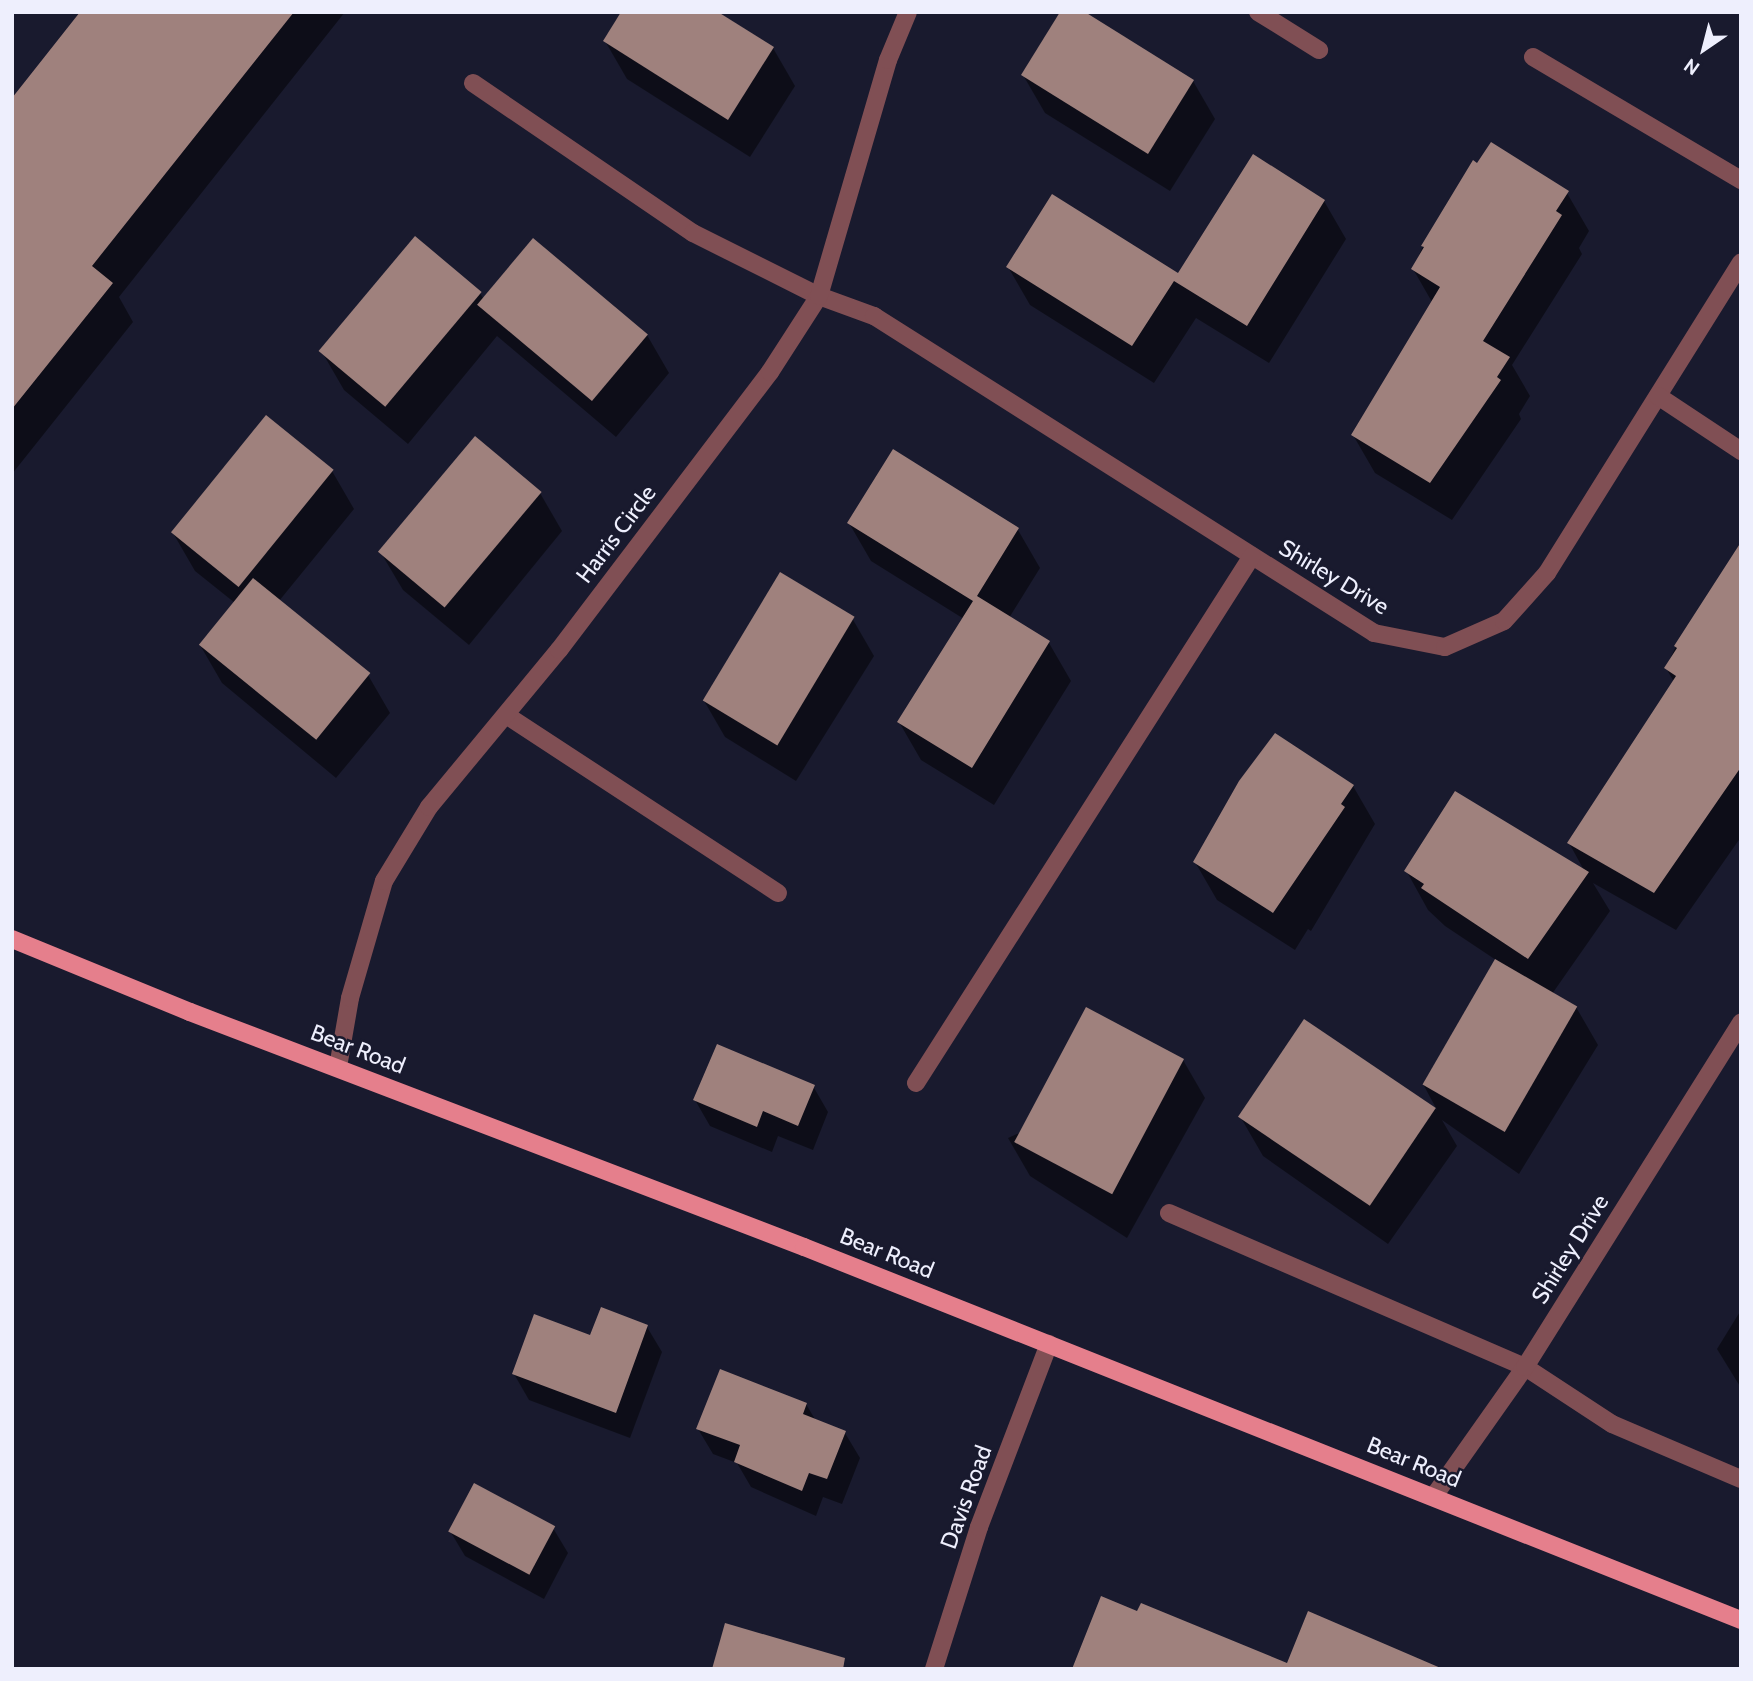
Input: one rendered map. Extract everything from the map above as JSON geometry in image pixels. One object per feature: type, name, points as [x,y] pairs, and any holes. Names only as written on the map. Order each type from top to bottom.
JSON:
[{"type":"main road","name":"Bear Road","points":[[12,939],[1049,1344],[1741,1620]]},
{"type":"street","name":"Harris Circle","points":[[338,1067],[350,998],[384,881],[429,807],[506,715],[770,372],[819,296],[888,60],[908,12]]},
{"type":"street","points":[[1258,12],[1319,50]]},
{"type":"street","points":[[1533,57],[1741,180]]},
{"type":"street","name":"Shirley Drive","points":[[473,83],[693,233],[819,296],[874,316],[1374,633],[1445,647],[1504,621],[1547,573],[1741,264]]},
{"type":"street","points":[[1658,396],[1741,451]]},
{"type":"street","points":[[916,1083],[1252,556]]},
{"type":"street","points":[[506,715],[778,893]]},
{"type":"street","name":"Shirley Drive","points":[[1434,1496],[1525,1367],[1741,1022]]},
{"type":"street","points":[[1169,1213],[1525,1367],[1612,1424],[1741,1479]]},
{"type":"street","name":"Davis Road","points":[[934,1669],[979,1527],[1049,1344]]},
{"type":"building","points":[[80,12],[294,12],[92,266],[113,283],[12,409],[12,98]]},
{"type":"building","points":[[621,12],[718,12],[774,47],[728,120],[603,41]]},
{"type":"building","points":[[1060,12],[1085,12],[1194,80],[1148,154],[1021,75]]},
{"type":"building","points":[[1491,142],[1569,191],[1556,211],[1562,215],[1483,341],[1510,357],[1497,377],[1501,380],[1430,483],[1351,435],[1440,287],[1411,269],[1424,247],[1421,246],[1473,160],[1477,163]]},
{"type":"building","points":[[1253,154],[1325,200],[1247,326],[1174,281],[1132,346],[1006,267],[1052,194],[1178,273]]},
{"type":"building","points":[[415,236],[482,292],[385,407],[319,351]]},
{"type":"building","points":[[533,238],[648,334],[592,401],[477,305]]},
{"type":"building","points":[[266,415],[334,470],[239,587],[171,532]]},
{"type":"building","points":[[475,436],[542,492],[445,608],[378,552]]},
{"type":"building","points":[[893,449],[1019,528],[977,596],[1050,641],[972,768],[897,722],[973,601],[847,523]]},
{"type":"building","points":[[1741,542],[1741,767],[1654,893],[1567,843],[1676,676],[1664,668],[1677,648],[1674,646]]},
{"type":"building","points":[[780,572],[855,617],[777,745],[703,701]]},
{"type":"building","points":[[253,578],[370,673],[316,740],[199,645]]},
{"type":"building","points":[[1275,733],[1354,785],[1341,804],[1345,807],[1273,913],[1193,862],[1239,781]]},
{"type":"building","points":[[1455,791],[1589,872],[1528,959],[1421,888],[1424,884],[1404,871]]},
{"type":"building","points":[[1495,959],[1577,1006],[1505,1132],[1422,1085]]},
{"type":"building","points":[[1086,1007],[1184,1059],[1112,1194],[1014,1142]]},
{"type":"building","points":[[1304,1019],[1436,1108],[1370,1206],[1238,1117]]},
{"type":"building","points":[[717,1044],[815,1085],[798,1126],[763,1111],[757,1127],[693,1100]]},
{"type":"building","points":[[601,1307],[648,1325],[616,1413],[512,1374],[534,1314],[590,1335]]},
{"type":"building","points":[[720,1369],[807,1403],[803,1414],[846,1431],[827,1479],[809,1473],[802,1491],[734,1462],[740,1445],[696,1429]]},
{"type":"building","points":[[474,1483],[555,1526],[529,1575],[448,1532]]},
{"type":"building","points":[[1101,1596],[1137,1611],[1141,1603],[1287,1663],[1308,1611],[1443,1669],[1072,1669]]},
{"type":"building","points":[[725,1623],[845,1658],[843,1669],[712,1669]]}]
